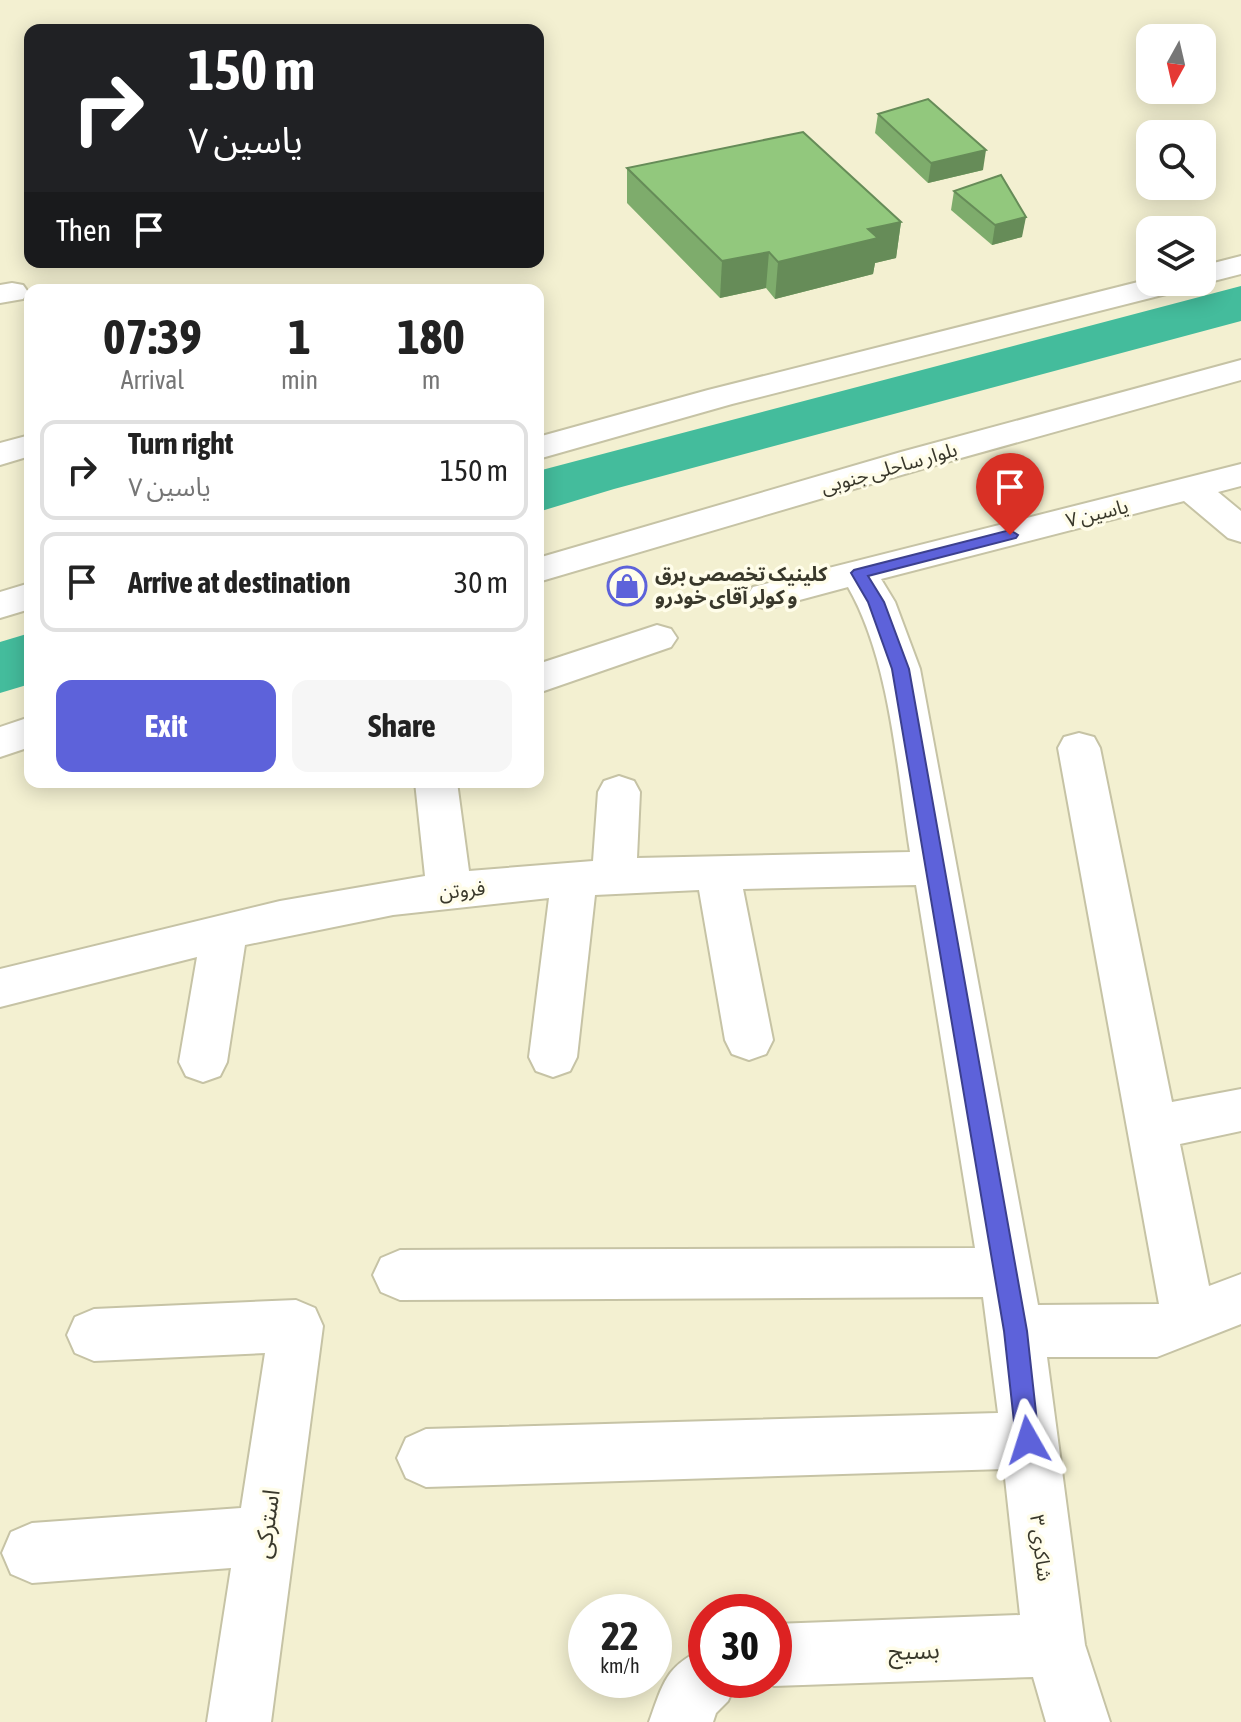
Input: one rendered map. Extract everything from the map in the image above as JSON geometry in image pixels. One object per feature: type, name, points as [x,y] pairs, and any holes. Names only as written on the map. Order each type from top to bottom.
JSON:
[{"type":"street","points":[[1216,271],[1241,265]]},
{"type":"street","points":[[544,446],[720,397],[1136,292]]},
{"type":"street","name":"بلوار ساحلی جنوبی","points":[[544,568],[913,460],[1241,370]]},
{"type":"street","points":[[0,454],[24,447]]},
{"type":"street","name":"یاسین ۷","points":[[766,596],[1241,475]]},
{"type":"street","points":[[1192,489],[1241,530]]},
{"type":"street","name":"شاکری ۳","points":[[859,573],[876,602],[900,669],[1016,1331],[1054,1645],[1078,1722]]},
{"type":"street","points":[[544,677],[657,638]]},
{"type":"street","points":[[0,742],[24,734]]},
{"type":"street","points":[[1079,748],[1189,1319]]},
{"type":"street","points":[[437,788],[449,890]]},
{"type":"street","points":[[553,1057],[594,879],[619,792]]},
{"type":"street","name":"فروتن","points":[[0,988],[224,932],[449,890],[718,873],[934,868]]},
{"type":"street","points":[[718,873],[749,1040]]},
{"type":"street","points":[[203,1062],[224,932]]},
{"type":"street","points":[[1152,1128],[1241,1110]]},
{"type":"street","points":[[400,1275],[1006,1272]]},
{"type":"street","points":[[1016,1331],[1157,1331],[1241,1299]]},
{"type":"street","name":"استرکی","points":[[94,1335],[296,1326],[239,1722]]},
{"type":"street","points":[[426,1458],[1028,1440]]},
{"type":"street","points":[[32,1553],[265,1536]]},
{"type":"street","name":"بسیج","points":[[792,1654],[1054,1645]]},
{"type":"street","points":[[681,1722],[689,1698]]},
{"type":"building","points":[[928,99],[986,150],[931,163],[878,114]]},
{"type":"building","points":[[803,132],[901,222],[868,229],[878,238],[778,262],[769,252],[722,261],[627,168]]},
{"type":"building","points":[[1001,175],[1026,217],[995,225],[954,191]]},
{"type":"waterway","points":[[544,490],[1241,303]]},
{"type":"waterway","points":[[0,668],[24,660]]},
{"type":"place","name":"کلینیک تخصصی برق و کولر آقای خودرو","points":[[627,586]]},
{"type":"route","points":[[1010,535],[859,573],[889,632],[900,669],[1016,1331],[1028,1440]]}]
